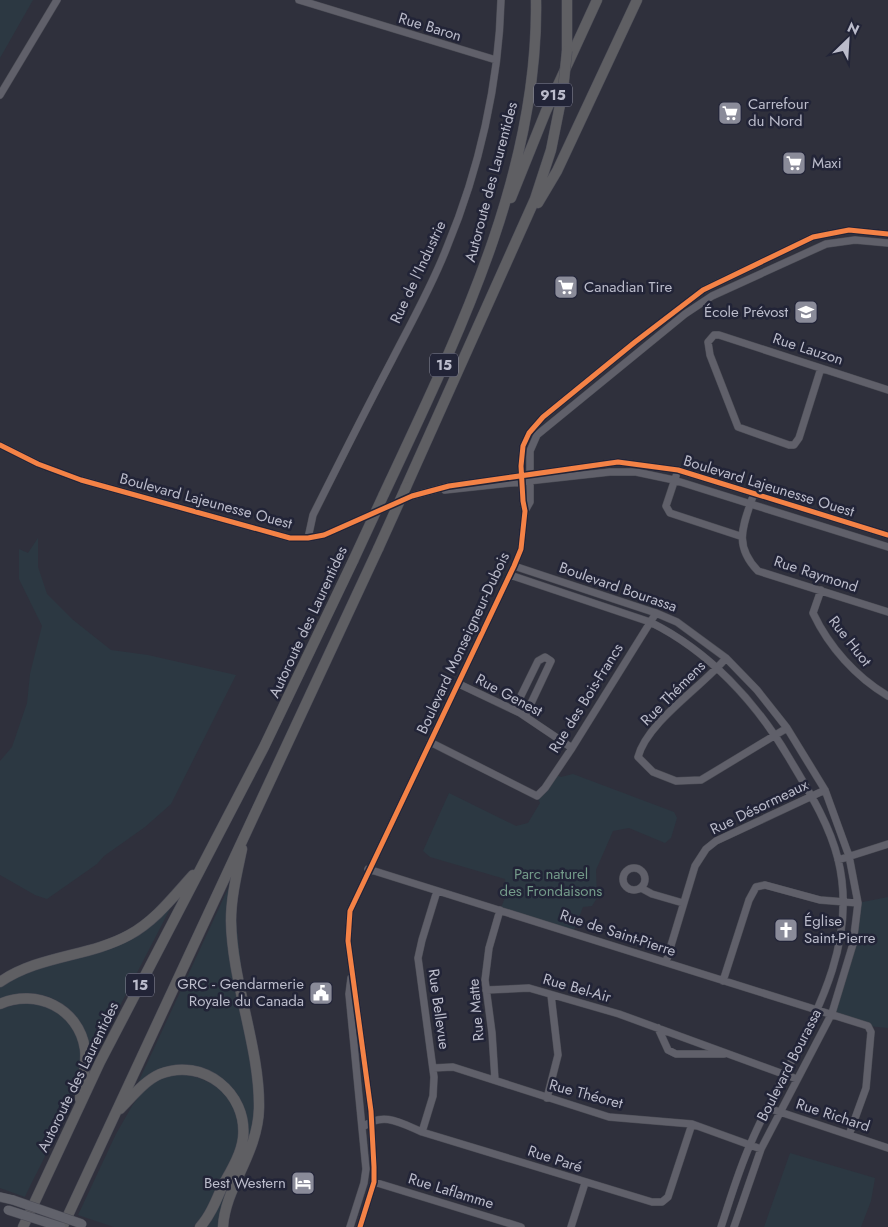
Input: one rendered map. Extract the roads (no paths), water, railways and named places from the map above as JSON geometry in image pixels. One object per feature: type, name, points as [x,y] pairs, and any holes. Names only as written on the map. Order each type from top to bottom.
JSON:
[{"type":"highway","name":"Autoroute des Laurentides","points":[[23,1227],[78,1110],[275,725],[460,330],[496,233],[517,150],[529,94],[535,45],[536,0]]},
{"type":"highway","name":"15","points":[[62,1227],[378,549],[519,236],[546,169],[563,90],[567,50],[567,0]]},
{"type":"highway","name":"915","points":[[496,233],[546,111],[597,0]]},
{"type":"highway","name":"915","points":[[519,236],[557,171],[637,0]]},
{"type":"highway","points":[[223,1227],[227,1207],[253,1143],[259,1114],[258,1087],[231,926],[233,894],[245,834]]},
{"type":"highway","points":[[0,982],[25,968],[102,946],[132,934],[159,913],[205,861]]},
{"type":"highway","points":[[0,1004],[19,998],[40,999],[58,1007],[73,1021],[81,1034],[85,1052],[78,1110]]},
{"type":"highway","points":[[114,1115],[150,1080],[173,1071],[189,1070],[205,1074],[221,1083],[231,1094],[241,1117],[241,1145],[208,1216],[200,1227]]},
{"type":"main road","points":[[0,1197],[91,1227]]},
{"type":"main road","points":[[4,1208],[62,1227]]},
{"type":"street","points":[[0,95],[57,0]]},
{"type":"street","name":"Rue Baron","points":[[299,0],[496,60]]},
{"type":"street","name":"Rue de l'Industrie","points":[[308,538],[312,515],[447,249],[479,146],[490,100],[496,60],[501,0]]},
{"type":"street","name":"Boulevard Monseigneur-Dubois","points":[[526,509],[523,501],[523,446],[534,426],[567,396],[703,290],[813,237],[849,230],[888,234]]},
{"type":"street","name":"Boulevard Monseigneur-Dubois","points":[[360,1227],[374,1182],[372,1120],[359,1013],[351,972],[348,919],[352,903],[459,684],[514,566],[520,548],[526,509],[530,502],[530,451],[537,435],[700,302],[826,244],[855,240],[888,244]]},
{"type":"street","name":"Rue Lauzon","points":[[821,368],[800,438],[794,445],[742,430],[735,422],[708,348],[711,338],[719,334],[888,390]]},
{"type":"street","name":"Boulevard Lajeunesse Ouest","points":[[0,445],[38,464],[105,487],[276,536],[308,538],[324,535],[412,496],[434,490],[530,478],[622,471],[674,480],[888,547]]},
{"type":"street","name":"Boulevard Lajeunesse Ouest","points":[[530,478],[618,462],[678,470],[888,535]]},
{"type":"street","points":[[678,470],[666,506],[670,513],[740,536],[754,493]]},
{"type":"street","name":"Rue Raymond","points":[[740,536],[748,557],[758,571],[888,612]]},
{"type":"street","name":"Boulevard Bourassa","points":[[514,566],[656,613],[677,622],[726,658],[757,690],[787,728],[825,790],[849,856],[858,903],[850,955],[832,1013],[761,1149],[734,1227]]},
{"type":"street","name":"Boulevard Bourassa","points":[[510,575],[650,622],[671,633],[718,668],[775,734],[812,796],[838,860],[844,902],[843,930],[838,952],[818,1009],[750,1145],[721,1227]]},
{"type":"street","name":"Rue Huot","points":[[821,590],[813,613],[817,622],[835,649],[864,681],[888,696]]},
{"type":"street","name":"Rue des Bois-Francs","points":[[430,742],[538,796],[572,748],[656,613]]},
{"type":"street","points":[[514,710],[538,661],[545,657],[551,661],[525,716]]},
{"type":"street","name":"Rue Thémens","points":[[726,658],[718,668],[653,729],[641,746],[638,757],[653,772],[676,781],[701,780],[787,728]]},
{"type":"street","name":"Rue Genest","points":[[459,684],[525,716],[572,748]]},
{"type":"street","name":"Rue Désormeaux","points":[[666,962],[695,866],[706,849],[716,841],[825,790]]},
{"type":"street","points":[[838,860],[888,844]]},
{"type":"street","name":"Rue de Saint-Pierre","points":[[368,869],[723,981],[832,1013],[868,1026],[871,1032],[866,1088],[849,1135]]},
{"type":"street","points":[[723,981],[749,900],[756,887],[764,885],[820,900],[858,903]]},
{"type":"street","points":[[641,888],[652,894],[684,903]]},
{"type":"street","name":"Rue Bellevue","points":[[422,1132],[433,1096],[433,1068],[418,958],[437,891]]},
{"type":"street","name":"Rue Matte","points":[[495,1080],[492,1033],[484,980],[489,948],[500,910]]},
{"type":"street","points":[[838,952],[850,955]]},
{"type":"street","name":"Boulevard Monseigneur-Dubois","points":[[350,1227],[366,1173],[349,994],[351,972]]},
{"type":"street","name":"Rue Bel-Air","points":[[486,990],[529,988],[619,1014],[798,1079]]},
{"type":"street","points":[[547,1098],[558,1055],[551,995]]},
{"type":"street","name":"Rue Bel-Air","points":[[658,1028],[668,1050],[676,1054],[727,1054]]},
{"type":"street","name":"Rue Théoret","points":[[433,1068],[453,1067],[609,1117],[692,1124],[761,1149]]},
{"type":"street","name":"Rue Richard","points":[[768,1108],[888,1148]]},
{"type":"street","name":"Rue Paré","points":[[372,1120],[388,1118],[422,1132],[652,1202],[662,1202],[668,1197],[692,1124]]},
{"type":"street","points":[[363,1127],[372,1120]]},
{"type":"street","name":"Rue Laflamme","points":[[374,1182],[521,1227]]},
{"type":"street","points":[[736,1182],[748,1186]]},
{"type":"street","points":[[571,1227],[585,1183]]},
{"type":"place","name":"Carrefour du Nord","points":[[730,113]]},
{"type":"place","name":"Maxi","points":[[794,163]]},
{"type":"place","name":"Canadian Tire","points":[[566,287]]},
{"type":"place","name":"École Prévost","points":[[806,312]]},
{"type":"place","name":"Église Saint-Pierre","points":[[786,930]]},
{"type":"place","name":"GRC - Gendarmerie Royale du Canada","points":[[321,993]]},
{"type":"place","name":"Best Western","points":[[303,1183]]},
{"type":"park label","name":"Parc naturel des Frondaisons","points":[[551,882]]}]
